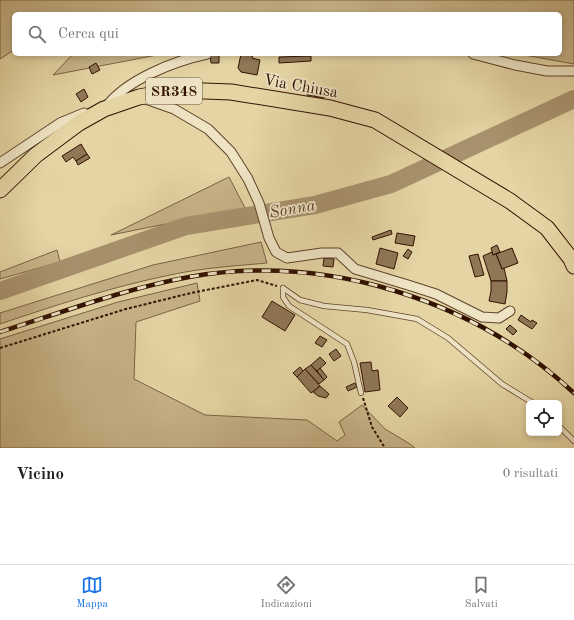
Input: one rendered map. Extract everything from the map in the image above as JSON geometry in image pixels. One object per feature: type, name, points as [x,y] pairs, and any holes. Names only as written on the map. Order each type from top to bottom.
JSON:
[{"type":"main road","name":"Via Chiusa","points":[[0,190],[36,155],[79,123],[104,110],[140,97],[178,90],[231,92],[330,108],[376,120],[510,201],[547,228],[574,266]]},
{"type":"street","points":[[0,163],[60,123],[86,112],[104,110],[112,99],[132,84],[160,68],[197,56]]},
{"type":"street","points":[[481,56],[515,65],[547,71],[574,71]]},
{"type":"street","points":[[140,97],[174,109],[208,129],[231,152],[248,179],[259,203],[269,238],[276,252],[287,258],[322,253],[338,253],[355,269],[408,284],[436,294],[482,317],[499,318],[510,311]]},
{"type":"lane","points":[[283,288],[283,298],[289,306],[347,344],[354,362],[362,393]]},
{"type":"lane","points":[[283,288],[300,300],[324,306],[367,310],[417,319],[448,338],[502,384],[528,400]]},
{"type":"lane","points":[[562,429],[574,441]]},
{"type":"path","points":[[0,348],[126,309],[191,293],[257,280],[283,288]]},
{"type":"path","points":[[362,393],[372,427],[385,448]]},
{"type":"shaded area","points":[[0,0],[574,0],[574,64],[530,56],[562,56],[562,12],[12,12],[12,51],[0,59]]},
{"type":"shaded area","points":[[71,56],[152,56],[53,75]]},
{"type":"shaded area","points":[[229,177],[245,208],[111,235]]},
{"type":"shaded area","points":[[261,242],[267,263],[194,271],[148,280],[84,297],[0,324],[0,313],[153,265]]},
{"type":"shaded area","points":[[57,250],[60,262],[0,279],[0,272]]},
{"type":"shaded area","points":[[197,283],[200,301],[136,322],[134,379],[205,415],[307,420],[337,441],[345,435],[339,422],[362,405],[385,429],[415,448],[0,448],[0,339],[118,302]]},
{"type":"building","points":[[210,56],[219,56],[219,63],[211,63]]},
{"type":"building","points":[[241,56],[252,56],[252,58],[260,60],[257,75],[241,72],[238,68]]},
{"type":"building","points":[[311,56],[311,61],[279,63],[279,57]]},
{"type":"building","points":[[96,63],[100,70],[92,74],[89,67]]},
{"type":"building","points":[[84,89],[88,97],[81,102],[76,94]]},
{"type":"building","points":[[308,89],[326,91],[324,98],[307,95]]},
{"type":"building","points":[[81,144],[87,154],[76,161],[73,157],[66,162],[62,156]]},
{"type":"building","points":[[87,154],[90,158],[78,165],[76,161]]},
{"type":"building","points":[[391,230],[392,234],[373,240],[372,237]]},
{"type":"building","points":[[397,233],[415,236],[413,246],[395,243]]},
{"type":"building","points":[[497,245],[500,252],[493,255],[491,248]]},
{"type":"building","points":[[380,248],[398,253],[394,269],[376,264]]},
{"type":"building","points":[[512,248],[518,263],[502,269],[496,254]]},
{"type":"building","points":[[408,249],[412,252],[408,259],[403,256]]},
{"type":"building","points":[[492,252],[493,255],[496,254],[502,269],[504,268],[507,281],[491,281],[483,256]]},
{"type":"building","points":[[478,254],[484,275],[475,277],[469,256]]},
{"type":"building","points":[[324,258],[334,259],[333,267],[323,266]]},
{"type":"building","points":[[491,281],[507,281],[505,304],[489,301]]},
{"type":"building","points":[[272,301],[295,315],[285,331],[262,317]]},
{"type":"building","points":[[521,315],[531,322],[532,320],[537,323],[532,329],[518,320]]},
{"type":"building","points":[[510,325],[517,331],[513,335],[506,329]]},
{"type":"building","points":[[320,336],[327,340],[322,347],[315,343]]},
{"type":"building","points":[[336,349],[341,356],[334,361],[329,354]]},
{"type":"building","points":[[320,357],[326,363],[317,371],[311,365]]},
{"type":"building","points":[[371,362],[372,371],[378,370],[380,390],[365,392],[360,363]]},
{"type":"building","points":[[311,365],[324,380],[319,384],[305,369]]},
{"type":"building","points":[[300,367],[303,371],[297,377],[293,373]]},
{"type":"building","points":[[320,368],[327,377],[324,380],[317,371]]},
{"type":"building","points":[[305,369],[320,386],[311,393],[297,377]]},
{"type":"building","points":[[355,383],[357,387],[348,391],[346,387]]},
{"type":"building","points":[[320,386],[329,394],[326,398],[318,396],[313,392]]},
{"type":"building","points":[[397,397],[408,408],[400,417],[388,406]]},
{"type":"waterway","name":"Sonna","points":[[0,291],[186,226],[315,205],[391,184],[574,99]]},
{"type":"railway","points":[[0,332],[117,294],[189,277],[240,271],[292,272],[344,278],[395,291],[444,309],[490,332],[534,360],[574,393]]}]
